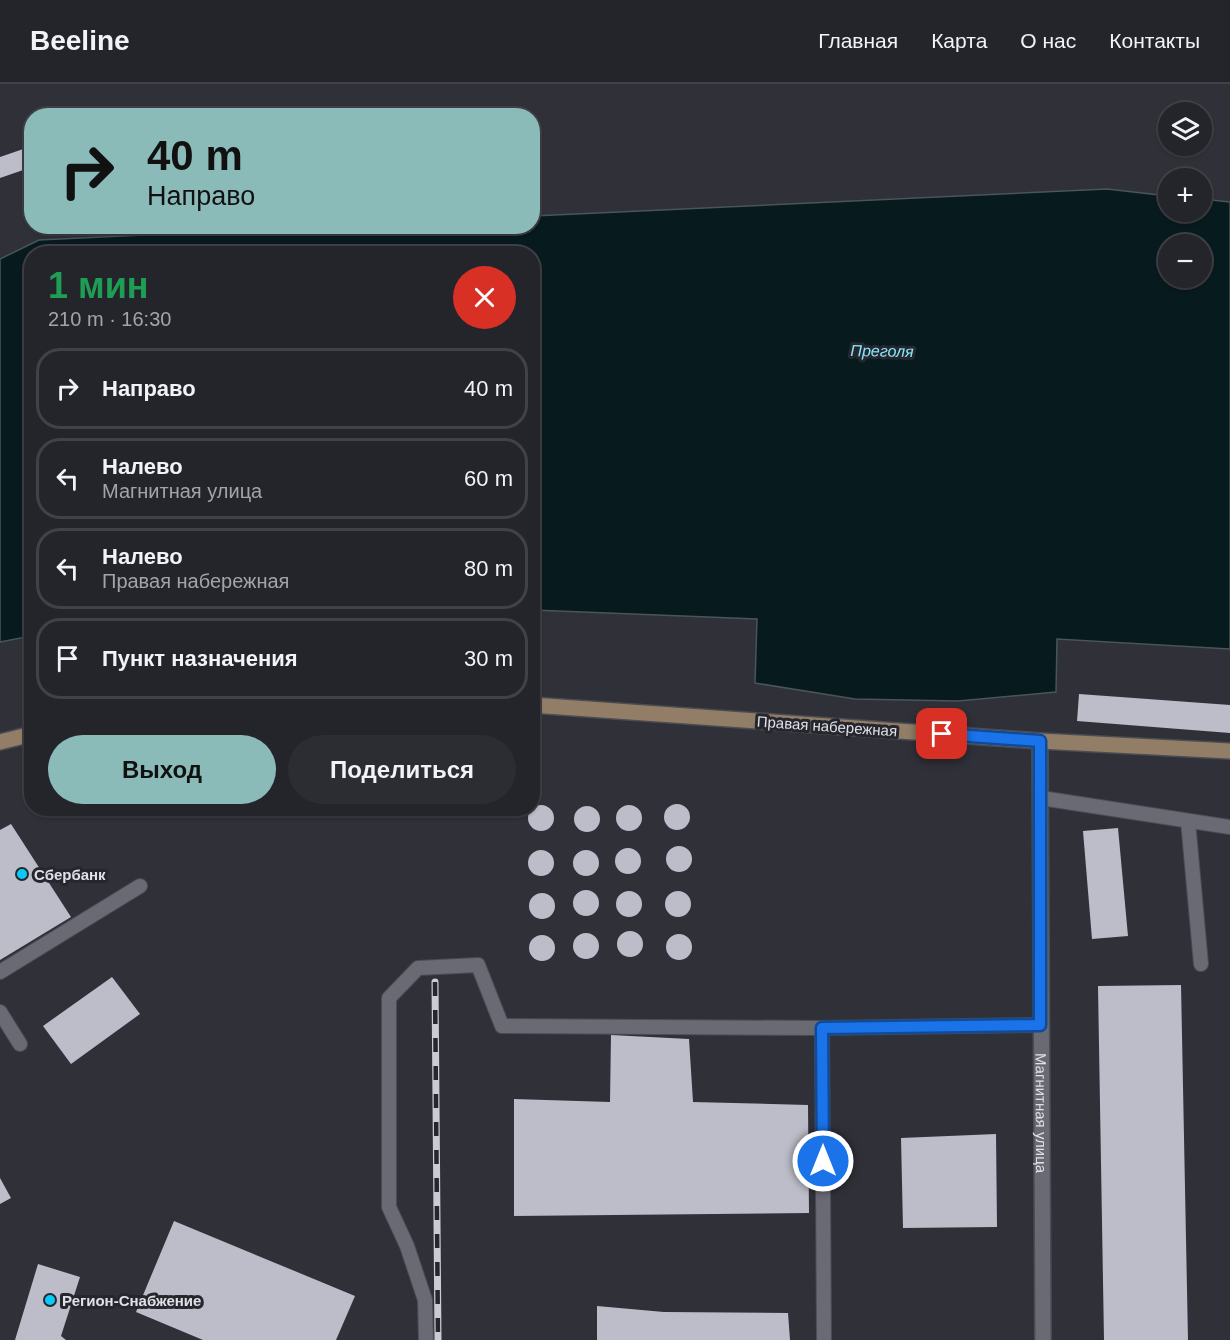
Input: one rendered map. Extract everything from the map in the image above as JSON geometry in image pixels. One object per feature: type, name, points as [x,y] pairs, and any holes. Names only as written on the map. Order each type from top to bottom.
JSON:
[{"type":"main road","name":"Правая набережная","points":[[540,706],[1040,741],[1230,751]]},
{"type":"main road","points":[[0,742],[24,736]]},
{"type":"street","name":"Магнитная улица","points":[[1040,741],[1040,1025],[1044,1340]]},
{"type":"lane","points":[[1041,798],[1230,827]]},
{"type":"lane","points":[[1188,821],[1201,964]]},
{"type":"lane","points":[[0,972],[140,886]]},
{"type":"lane","points":[[426,1340],[425,1300],[407,1246],[389,1207],[389,998],[418,968],[478,965],[502,1026],[822,1028],[1040,1025]]},
{"type":"lane","points":[[0,1012],[20,1044]]},
{"type":"lane","points":[[822,1028],[824,1340]]},
{"type":"water","name":"Преголя","points":[[1107,189],[1158,195],[1158,222],[1212,222],[1212,200],[1230,202],[1230,649],[1057,639],[1056,692],[958,701],[855,699],[755,683],[757,619],[540,610],[540,246],[27,246],[39,240],[166,234],[540,234],[540,216]]},
{"type":"water","points":[[24,247],[24,637],[0,642],[0,259]]},
{"type":"building","points":[[24,149],[24,170],[0,178],[0,157]]},
{"type":"building","points":[[1079,694],[1230,705],[1230,733],[1077,721]]},
{"type":"building","points":[[677,804],[686,808],[690,817],[686,826],[677,830],[668,826],[664,817],[668,808]]},
{"type":"building","points":[[540,805],[546,806],[553,813],[553,823],[546,830],[536,830],[529,823],[528,816],[540,816]]},
{"type":"building","points":[[629,805],[638,809],[642,818],[638,827],[629,831],[620,827],[616,818],[620,809]]},
{"type":"building","points":[[587,806],[596,810],[600,819],[596,828],[587,832],[578,828],[574,819],[578,810]]},
{"type":"building","name":"Сбербанк","points":[[11,824],[71,917],[0,960],[0,830]]},
{"type":"building","points":[[1118,828],[1128,936],[1092,939],[1083,831]]},
{"type":"building","points":[[679,846],[688,850],[692,859],[688,868],[679,872],[670,868],[666,859],[670,850]]},
{"type":"building","points":[[628,848],[637,852],[641,861],[637,870],[628,874],[619,870],[615,861],[619,852]]},
{"type":"building","points":[[541,850],[550,854],[554,863],[550,872],[541,876],[532,872],[528,863],[532,854]]},
{"type":"building","points":[[586,850],[595,854],[599,863],[595,872],[586,876],[577,872],[573,863],[577,854]]},
{"type":"building","points":[[586,890],[595,894],[599,903],[595,912],[586,916],[577,912],[573,903],[577,894]]},
{"type":"building","points":[[629,891],[638,895],[642,904],[638,913],[629,917],[620,913],[616,904],[620,895]]},
{"type":"building","points":[[678,891],[687,895],[691,904],[687,913],[678,917],[669,913],[665,904],[669,895]]},
{"type":"building","points":[[542,893],[551,897],[555,906],[551,915],[542,919],[533,915],[529,906],[533,897]]},
{"type":"building","points":[[630,931],[639,935],[643,944],[639,953],[630,957],[621,953],[617,944],[621,935]]},
{"type":"building","points":[[586,933],[595,937],[599,946],[595,955],[586,959],[577,955],[573,946],[577,937]]},
{"type":"building","points":[[679,934],[688,938],[692,947],[688,956],[679,960],[670,956],[666,947],[670,938]]},
{"type":"building","points":[[542,935],[551,939],[555,948],[551,957],[542,961],[533,957],[529,948],[533,939]]},
{"type":"building","points":[[112,977],[140,1014],[71,1064],[43,1026]]},
{"type":"building","points":[[1181,985],[1188,1340],[1104,1340],[1098,986]]},
{"type":"building","points":[[611,1035],[689,1039],[693,1102],[808,1105],[809,1213],[514,1216],[514,1099],[610,1102]]},
{"type":"building","points":[[996,1134],[997,1227],[903,1228],[901,1138]]},
{"type":"building","points":[[0,1178],[11,1198],[0,1204]]},
{"type":"building","points":[[174,1221],[355,1296],[336,1340],[203,1340],[136,1312]]},
{"type":"building","name":"Регион-Снабжение","points":[[38,1264],[80,1277],[61,1336],[66,1340],[15,1340]]},
{"type":"building","points":[[597,1306],[664,1312],[788,1313],[790,1340],[597,1340]]},
{"type":"railway","points":[[435,982],[438,1340]]},
{"type":"place","name":"Сбербанк","points":[[22,874]]},
{"type":"place","name":"Регион-Снабжение","points":[[50,1300]]},
{"type":"route","points":[[823,1161],[822,1028],[1040,1025],[1040,741],[942,734]]}]
